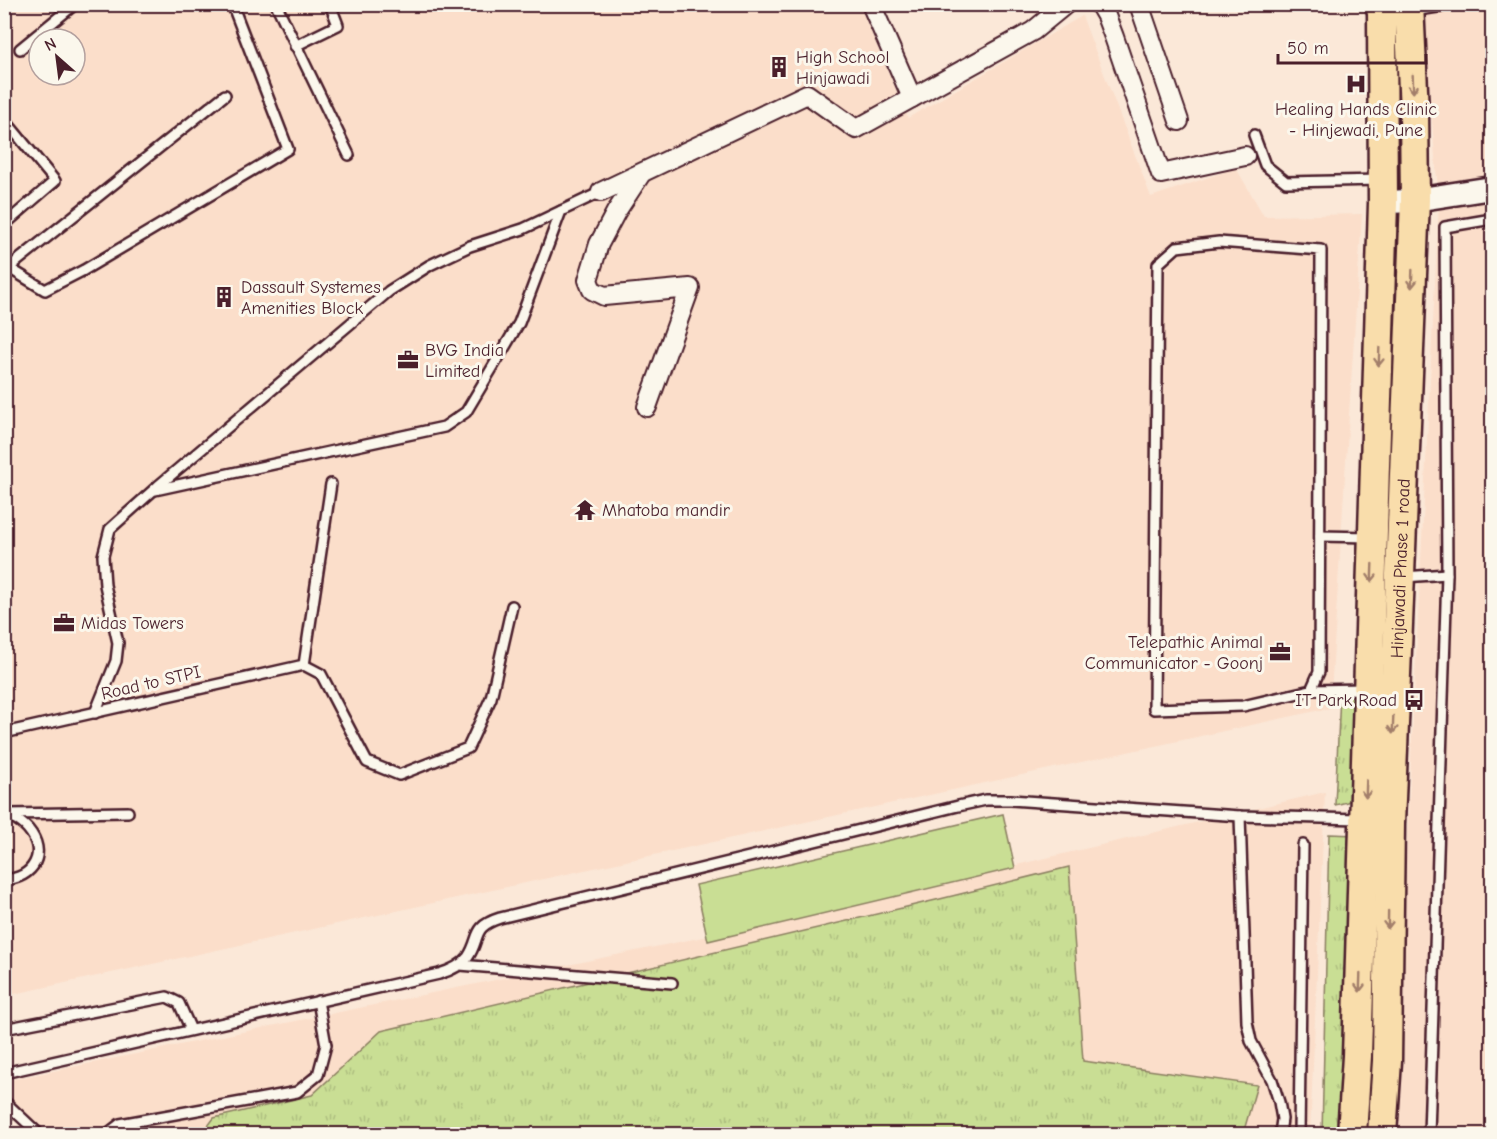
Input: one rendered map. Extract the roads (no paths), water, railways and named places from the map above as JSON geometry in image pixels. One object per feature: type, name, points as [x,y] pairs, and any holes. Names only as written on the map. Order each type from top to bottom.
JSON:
[{"type":"main road","name":"Hinjawadi Phase 1 road","points":[[1352,1134],[1358,1056],[1383,191],[1396,10]]},
{"type":"main road","name":"Hinjawadi Phase 1 road","points":[[1382,1134],[1387,1061],[1389,824],[1415,200],[1414,111],[1396,10]]},
{"type":"street","points":[[871,4],[912,98]]},
{"type":"street","points":[[601,192],[807,94],[856,129],[1033,31],[1066,4]]},
{"type":"street","points":[[1099,4],[1114,37],[1161,174],[1245,156]]},
{"type":"street","points":[[1139,4],[1179,121]]},
{"type":"street","points":[[642,172],[616,212],[599,244],[588,280],[592,290],[604,296],[690,288],[647,407]]},
{"type":"street","points":[[1383,191],[1415,200],[1492,188]]},
{"type":"lane","points":[[20,49],[75,4]]},
{"type":"lane","points":[[225,95],[7,270],[45,290],[84,270],[288,149],[232,4]]},
{"type":"lane","points":[[276,4],[349,155]]},
{"type":"lane","points":[[296,46],[338,25],[330,4]]},
{"type":"lane","points":[[1396,10],[1457,4]]},
{"type":"lane","points":[[4,119],[55,181],[4,225]]},
{"type":"lane","points":[[1254,135],[1265,165],[1286,182],[1383,191]]},
{"type":"lane","points":[[95,713],[116,661],[118,643],[105,585],[103,556],[110,529],[389,291],[430,265],[470,246],[523,229],[601,192]]},
{"type":"lane","points":[[153,491],[444,428],[466,412],[519,323],[561,211]]},
{"type":"lane","points":[[1429,1134],[1448,574],[1445,227],[1492,219]]},
{"type":"lane","points":[[1311,690],[1319,672],[1321,250],[1218,242],[1177,247],[1158,264],[1154,709],[1243,706],[1311,690],[1369,688]]},
{"type":"lane","points":[[331,484],[304,665],[321,674],[367,762],[399,775],[468,748],[491,698],[512,606]]},
{"type":"lane","points":[[1320,536],[1373,537]]},
{"type":"lane","points":[[1399,577],[1448,574]]},
{"type":"lane","name":"Road to STPI","points":[[4,734],[304,665]]},
{"type":"lane","points":[[4,1073],[439,974],[460,965],[467,958],[483,926],[500,918],[986,800],[1240,816],[1365,820]]},
{"type":"lane","points":[[6,813],[128,812]]},
{"type":"lane","points":[[4,880],[26,874],[34,866],[38,851],[27,827],[6,813]]},
{"type":"lane","points":[[1240,816],[1247,1022],[1251,1041],[1272,1080],[1279,1102],[1282,1119],[1280,1134]]},
{"type":"lane","points":[[1299,1134],[1303,845]]},
{"type":"lane","points":[[460,965],[672,983]]},
{"type":"lane","points":[[4,1029],[167,997],[179,1003],[191,1030]]},
{"type":"lane","points":[[107,1134],[120,1124],[297,1092],[318,1075],[326,1045],[318,1001]]},
{"type":"lane","points":[[4,1101],[39,1134]]},
{"type":"place","name":"High School Hinjawadi","points":[[779,67]]},
{"type":"place","name":"Healing Hands Clinic - Hinjewadi, Pune","points":[[1356,84]]},
{"type":"place","name":"Dassault Systemes Amenities Block","points":[[224,297]]},
{"type":"place","name":"BVG India Limited","points":[[408,360]]},
{"type":"place","name":"Mhatoba mandir","points":[[585,510]]},
{"type":"place","name":"Midas Towers","points":[[64,623]]},
{"type":"place","name":"Telepathic Animal Communicator - Goonj","points":[[1280,652]]},
{"type":"place","name":"IT Park Road","points":[[1414,700]]}]
